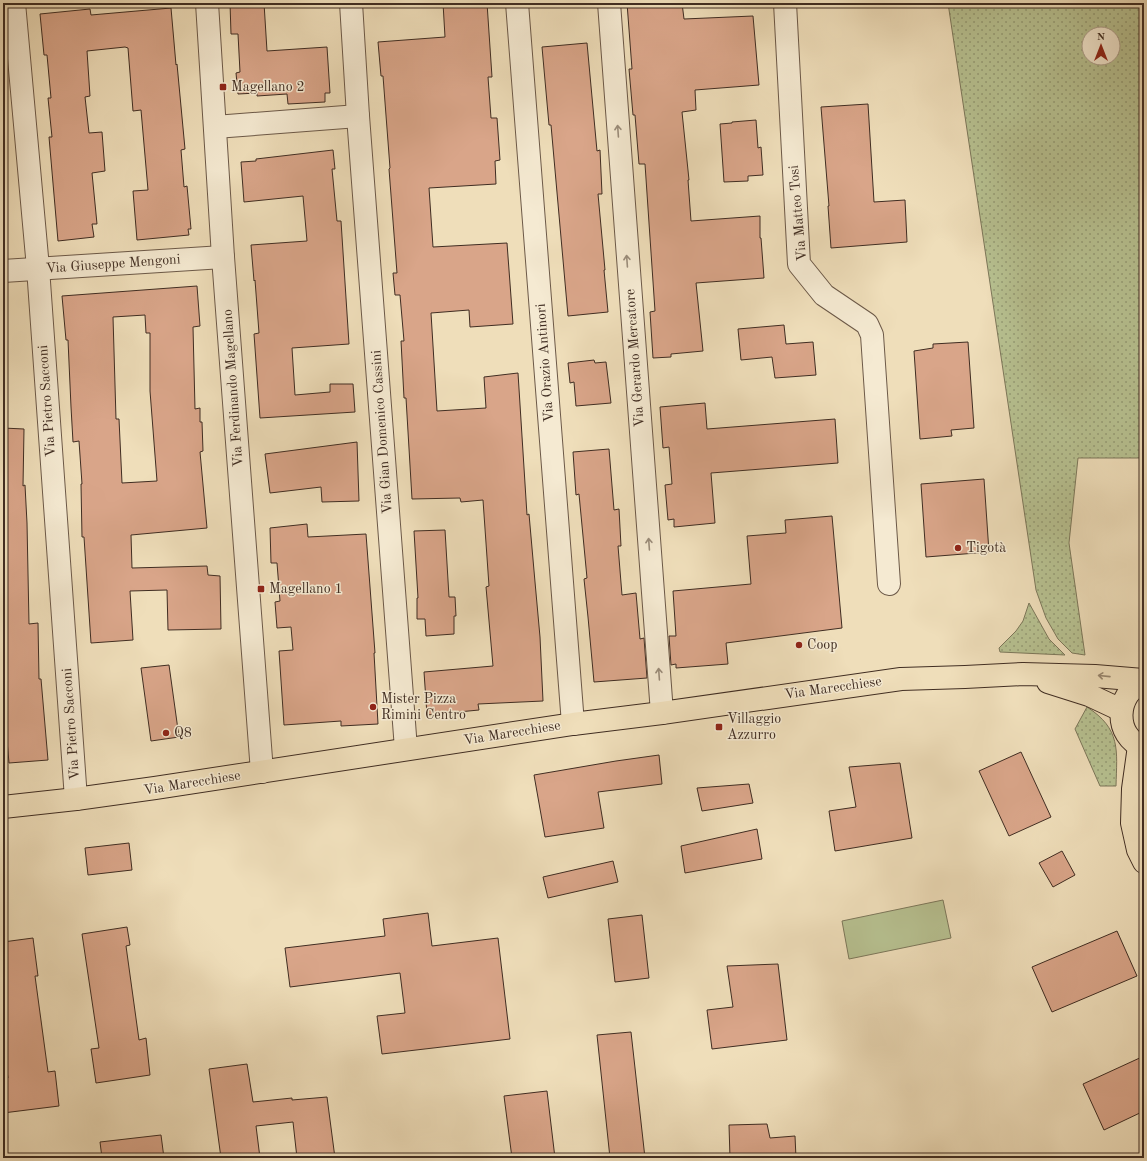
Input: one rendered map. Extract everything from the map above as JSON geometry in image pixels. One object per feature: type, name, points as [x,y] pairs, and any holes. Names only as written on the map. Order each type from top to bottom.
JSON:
[{"type":"main road","name":"Via Marecchiese","points":[[1023,674],[1089,694],[1121,710]]},
{"type":"main road","name":"Via Marecchiese","points":[[3,807],[76,799],[359,758],[406,749],[572,724],[662,713],[901,679],[1023,674],[1095,676],[1144,680]]},
{"type":"main road","points":[[1144,680],[1129,691],[1124,699],[1121,710],[1125,732],[1130,739],[1142,747],[1133,789],[1132,823],[1138,850],[1144,862]]},
{"type":"street","name":"Via Pietro Sacconi","points":[[14,3],[38,268],[76,799]]},
{"type":"street","name":"Via Ferdinando Magellano","points":[[207,3],[223,257],[262,772]]},
{"type":"street","name":"Via Gian Domenico Cassini","points":[[351,3],[358,116],[406,749]]},
{"type":"street","name":"Via Orazio Antinori","points":[[517,3],[572,724]]},
{"type":"street","name":"Via Gerardo Mercatore","points":[[609,3],[662,713]]},
{"type":"street","name":"Via Matteo Tosi","points":[[785,3],[799,264],[824,295],[867,324],[872,335],[889,584]]},
{"type":"street","points":[[215,127],[358,116]]},
{"type":"street","name":"Via Giuseppe Mengoni","points":[[3,271],[223,257]]},
{"type":"green space","points":[[948,3],[1144,3],[1144,458],[1078,458],[1069,543],[1085,655],[1072,653],[1058,639],[1046,618],[1036,590]]},
{"type":"green space","points":[[1029,603],[1049,639],[1065,655],[1000,652],[999,648],[1016,631],[1023,621]]},
{"type":"green space","points":[[1087,707],[1098,715],[1106,724],[1115,741],[1117,762],[1116,786],[1100,786],[1075,729]]},
{"type":"green space","points":[[943,900],[951,938],[849,959],[842,921]]},
{"type":"building","points":[[230,3],[264,3],[267,51],[327,47],[330,93],[325,93],[325,102],[288,104],[287,94],[257,96],[257,93],[238,94],[236,73],[240,72],[238,34],[231,34]]},
{"type":"building","points":[[443,3],[487,3],[492,77],[488,77],[491,118],[497,118],[500,160],[495,161],[496,184],[429,188],[433,247],[507,243],[513,324],[470,327],[469,310],[431,313],[437,411],[486,408],[484,377],[518,373],[527,515],[529,514],[540,637],[543,701],[478,704],[479,710],[427,715],[424,672],[493,666],[486,587],[489,586],[483,500],[461,502],[460,498],[412,499],[401,341],[404,341],[400,295],[395,295],[393,273],[397,273],[383,76],[381,76],[378,42],[445,37]]},
{"type":"building","points":[[627,3],[682,3],[684,19],[753,16],[759,85],[695,90],[696,110],[682,112],[689,180],[691,221],[760,216],[760,238],[764,278],[696,283],[703,351],[671,354],[671,357],[653,358],[650,312],[655,311],[645,164],[639,164],[635,115],[633,115],[629,69],[632,69]]},
{"type":"building","points":[[171,8],[185,149],[181,150],[184,187],[187,186],[191,229],[188,229],[189,235],[137,240],[133,191],[148,190],[141,110],[133,111],[128,48],[125,47],[87,51],[90,96],[85,97],[89,133],[102,132],[105,171],[92,173],[97,224],[92,224],[94,237],[58,241],[49,137],[52,137],[48,98],[51,98],[47,55],[44,55],[40,14],[90,9],[91,15]]},
{"type":"building","points":[[587,43],[597,151],[600,150],[602,194],[598,194],[608,312],[568,316],[551,125],[549,125],[542,47]]},
{"type":"building","points":[[868,104],[874,202],[905,200],[907,242],[831,248],[821,107]]},
{"type":"building","points":[[756,120],[758,148],[761,147],[763,175],[748,176],[748,181],[724,182],[720,124]]},
{"type":"building","points":[[333,150],[335,169],[332,169],[337,221],[341,221],[349,344],[292,348],[295,395],[330,392],[330,384],[353,384],[355,412],[260,418],[254,334],[259,333],[251,245],[307,241],[303,196],[244,202],[241,162]]},
{"type":"building","points":[[197,286],[200,326],[193,327],[195,409],[200,408],[200,422],[202,422],[203,451],[200,452],[207,528],[131,535],[132,568],[207,566],[208,575],[220,576],[221,629],[168,630],[167,590],[130,591],[133,640],[91,643],[84,537],[82,537],[82,484],[79,441],[73,442],[68,340],[66,340],[62,296]],"holes":[[[145,315],[146,333],[150,333],[150,391],[157,481],[122,483],[119,419],[116,419],[113,317]]]},
{"type":"building","points":[[784,325],[786,344],[813,342],[816,375],[775,378],[772,357],[741,360],[738,329]]},
{"type":"building","points":[[968,342],[974,428],[951,430],[952,436],[920,439],[914,351],[933,348],[933,344]]},
{"type":"building","points":[[594,360],[595,363],[606,362],[611,403],[576,406],[574,382],[570,383],[568,363]]},
{"type":"building","points":[[705,403],[707,429],[835,419],[838,463],[711,473],[715,523],[674,527],[674,519],[668,520],[665,485],[672,484],[669,447],[663,448],[660,407]]},
{"type":"building","points":[[3,428],[24,429],[23,486],[25,485],[27,523],[29,624],[38,623],[39,679],[41,679],[48,760],[9,763],[6,729],[3,729]]},
{"type":"building","points":[[357,442],[359,501],[322,502],[321,487],[270,493],[265,454]]},
{"type":"building","points":[[609,449],[614,510],[619,509],[621,546],[618,546],[622,595],[636,593],[640,639],[644,638],[647,678],[594,682],[584,579],[587,578],[579,494],[576,495],[573,452]]},
{"type":"building","points":[[984,479],[989,552],[926,557],[921,484]]},
{"type":"building","points":[[832,516],[842,628],[726,643],[728,664],[676,668],[676,664],[671,665],[669,636],[676,636],[673,591],[751,584],[747,536],[786,533],[785,520]]},
{"type":"building","points":[[307,524],[308,537],[366,534],[375,653],[378,724],[341,726],[341,721],[284,725],[279,651],[293,650],[291,627],[277,628],[275,602],[280,601],[277,563],[271,563],[270,528]]},
{"type":"building","points":[[445,530],[449,597],[455,597],[456,616],[454,616],[454,634],[426,636],[425,619],[417,619],[418,598],[414,531]]},
{"type":"building","points":[[169,665],[179,737],[151,741],[141,668]]},
{"type":"building","points":[[1021,752],[1051,817],[1009,836],[979,771]]},
{"type":"building","points":[[659,755],[662,784],[598,792],[604,828],[545,837],[534,775]]},
{"type":"building","points":[[900,763],[912,838],[835,851],[829,811],[856,807],[849,767]]},
{"type":"building","points":[[749,784],[753,803],[702,811],[697,788]]},
{"type":"building","points":[[757,829],[762,859],[685,873],[681,846]]},
{"type":"building","points":[[129,843],[132,870],[88,875],[85,848]]},
{"type":"building","points":[[1062,851],[1075,875],[1053,887],[1039,863]]},
{"type":"building","points":[[613,861],[618,882],[548,898],[543,877]]},
{"type":"building","points":[[428,913],[432,946],[498,938],[510,1039],[382,1054],[377,1016],[405,1013],[400,973],[290,987],[285,948],[385,936],[383,919]]},
{"type":"building","points":[[642,915],[649,978],[615,982],[608,919]]},
{"type":"building","points":[[127,927],[130,945],[126,946],[139,1040],[146,1038],[150,1075],[96,1083],[91,1049],[99,1048],[82,934]]},
{"type":"building","points":[[1117,931],[1137,976],[1052,1012],[1032,967]]},
{"type":"building","points":[[33,938],[38,976],[35,976],[48,1072],[55,1071],[59,1106],[3,1113],[3,1079],[8,1078],[3,1041],[3,942]]},
{"type":"building","points":[[778,964],[787,1040],[712,1049],[707,1010],[733,1007],[727,966]]},
{"type":"building","points":[[631,1032],[645,1158],[610,1158],[597,1035]]},
{"type":"building","points":[[1144,1056],[1144,1111],[1104,1130],[1083,1084]]},
{"type":"building","points":[[247,1064],[253,1102],[292,1098],[292,1100],[327,1097],[335,1158],[297,1158],[293,1122],[256,1126],[260,1158],[221,1158],[209,1069]]},
{"type":"building","points":[[547,1091],[555,1158],[512,1158],[504,1096]]},
{"type":"building","points":[[767,1124],[770,1138],[795,1136],[796,1158],[730,1158],[729,1125]]},
{"type":"building","points":[[161,1135],[164,1158],[102,1158],[100,1142]]},
{"type":"place","name":"Magellano 2","points":[[223,87]]},
{"type":"place","name":"Tigotà","points":[[958,548]]},
{"type":"place","name":"Magellano 1","points":[[261,589]]},
{"type":"place","name":"Coop","points":[[799,645]]},
{"type":"place","name":"Mister Pizza Rimini Centro","points":[[373,707]]},
{"type":"place","name":"Villaggio Azzurro","points":[[719,727]]},
{"type":"place","name":"Q8","points":[[166,733]]}]
